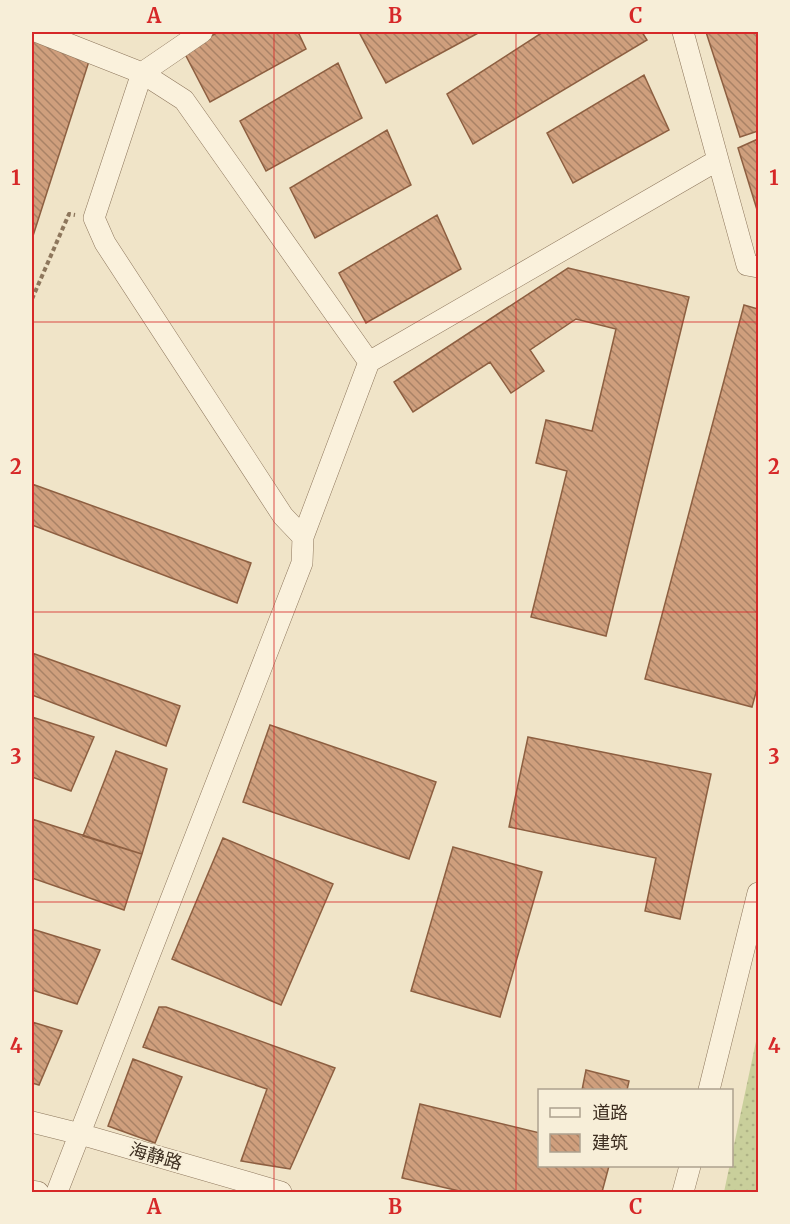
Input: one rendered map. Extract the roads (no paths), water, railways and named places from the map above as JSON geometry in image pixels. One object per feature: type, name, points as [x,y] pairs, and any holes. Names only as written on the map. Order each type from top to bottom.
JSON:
[{"type":"street","points":[[38,32],[142,73],[184,100],[369,362]]},
{"type":"street","points":[[202,32],[142,73],[94,218],[105,243],[168,341],[283,516],[303,537]]},
{"type":"street","points":[[683,32],[747,265],[759,267]]},
{"type":"street","points":[[57,1192],[302,563],[303,537],[369,362],[718,160]]},
{"type":"street","points":[[709,1089],[751,957],[759,893]]},
{"type":"street","name":"海静路","points":[[32,1122],[281,1192]]},
{"type":"street","points":[[683,1192],[690,1167]]},
{"type":"street","points":[[32,1191],[38,1192]]}]
